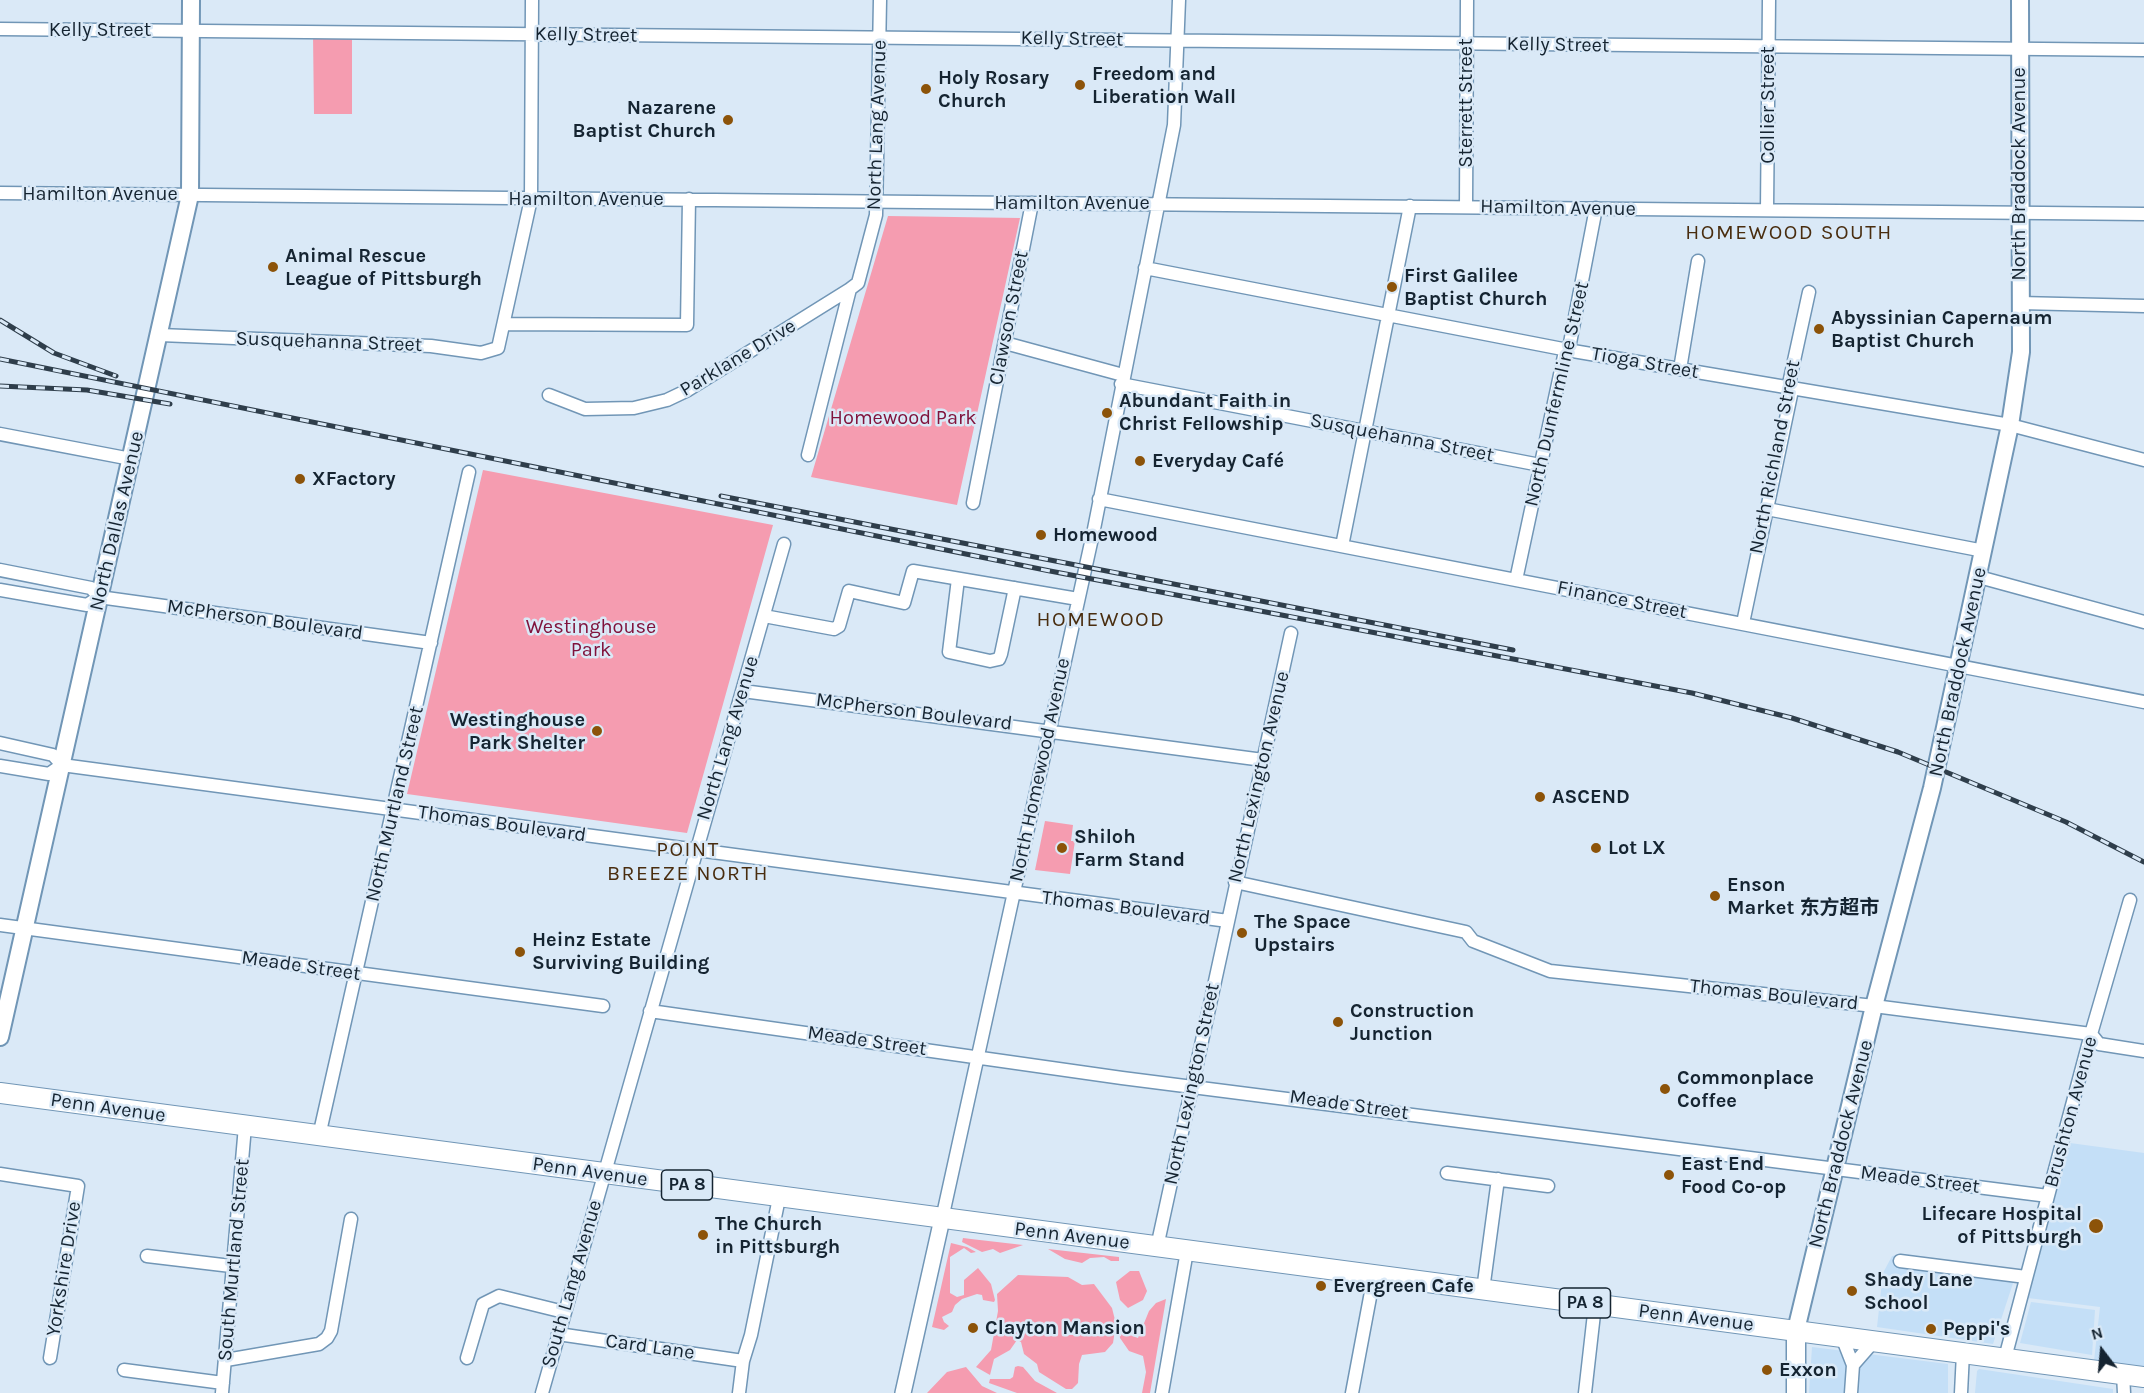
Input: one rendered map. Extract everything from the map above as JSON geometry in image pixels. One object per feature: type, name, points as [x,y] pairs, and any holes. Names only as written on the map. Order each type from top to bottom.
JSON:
[{"type":"highway","name":"Penn Avenue","points":[[0,1093],[1156,1248],[2005,1358],[2123,1383],[2144,1377]]},
{"type":"main road","name":"North Dallas Avenue","points":[[0,1038],[190,195],[191,0]]},
{"type":"main road","name":"North Braddock Avenue","points":[[1796,1330],[1874,1006],[1932,788],[2010,425],[2020,352],[2020,0]]},
{"type":"main road","points":[[1796,1330],[1796,1393]]},
{"type":"street","points":[[532,0],[531,199],[504,324],[687,325],[689,199]]},
{"type":"street","name":"North Lang Avenue","points":[[808,455],[850,289],[858,283],[877,201],[880,0]]},
{"type":"street","name":"North Homewood Avenue","points":[[942,1219],[1078,599],[1174,125],[1179,0]]},
{"type":"street","name":"Sterrett Street","points":[[1466,207],[1467,0]]},
{"type":"street","name":"Collier Street","points":[[1767,210],[1768,0]]},
{"type":"street","name":"Kelly Street","points":[[0,29],[2144,50]]},
{"type":"street","name":"Hamilton Avenue","points":[[0,193],[2144,214]]},
{"type":"street","name":"Clawson Street","points":[[973,503],[1032,203]]},
{"type":"street","points":[[1342,546],[1410,206]]},
{"type":"street","name":"North Dunfermline Street","points":[[1516,580],[1596,208]]},
{"type":"street","points":[[1680,369],[1698,261]]},
{"type":"street","name":"Tioga Street","points":[[1145,267],[1567,350],[2010,425],[2144,460]]},
{"type":"street","name":"Parklane Drive","points":[[549,395],[585,409],[634,408],[667,400],[688,390],[850,289]]},
{"type":"street","name":"North Richland Street","points":[[1743,623],[1809,292]]},
{"type":"street","points":[[2020,303],[2144,306]]},
{"type":"street","name":"Susquehanna Street","points":[[160,335],[431,345],[481,353],[498,348],[504,324]]},
{"type":"street","name":"Susquehanna Street","points":[[1005,343],[1122,380],[1540,465]]},
{"type":"street","points":[[0,434],[132,459]]},
{"type":"street","name":"North Murtland Street","points":[[319,1136],[470,472]]},
{"type":"street","name":"Finance Street","points":[[1099,499],[2144,702]]},
{"type":"street","points":[[1767,508],[1984,551]]},
{"type":"street","name":"North Lang Avenue","points":[[603,1174],[784,544]]},
{"type":"street","name":"McPherson Boulevard","points":[[0,570],[91,588],[99,597],[431,643]]},
{"type":"street","points":[[764,616],[834,629],[839,626],[849,591],[904,603],[913,571],[1078,599]]},
{"type":"street","points":[[1979,577],[2144,622]]},
{"type":"street","points":[[958,579],[949,652],[990,661],[999,659],[1001,654],[1015,588]]},
{"type":"street","name":"McPherson Boulevard","points":[[0,590],[87,605],[99,597]]},
{"type":"street","name":"North Lexington Avenue","points":[[1228,921],[1291,633]]},
{"type":"street","name":"McPherson Boulevard","points":[[743,691],[1263,760]]},
{"type":"street","name":"Thomas Boulevard","points":[[0,743],[53,755],[62,765],[1228,921]]},
{"type":"street","name":"Thomas Boulevard","points":[[0,766],[49,774],[62,765]]},
{"type":"street","name":"Thomas Boulevard","points":[[1235,882],[1466,932],[1473,941],[1550,970],[1874,1006],[2091,1034],[2099,1044],[2144,1051]]},
{"type":"street","name":"Brushton Avenue","points":[[2005,1358],[2091,1034],[2130,900]]},
{"type":"street","name":"North Lexington Street","points":[[1156,1248],[1228,921]]},
{"type":"street","name":"Meade Street","points":[[0,925],[603,1006]]},
{"type":"street","name":"Meade Street","points":[[650,1011],[977,1057],[2048,1196]]},
{"type":"street","name":"South Murtland Street","points":[[222,1388],[245,1126]]},
{"type":"street","points":[[1447,1173],[1548,1186]]},
{"type":"street","name":"Yorkshire Drive","points":[[0,1174],[78,1186],[50,1358]]},
{"type":"street","name":"South Lang Avenue","points":[[542,1393],[603,1174]]},
{"type":"street","points":[[1483,1290],[1497,1179]]},
{"type":"street","points":[[739,1393],[743,1361],[751,1335],[779,1198]]},
{"type":"street","points":[[226,1360],[319,1344],[327,1338],[331,1331],[351,1219]]},
{"type":"street","points":[[903,1393],[942,1219]]},
{"type":"street","points":[[1162,1393],[1187,1251]]},
{"type":"street","points":[[147,1256],[231,1266]]},
{"type":"street","points":[[1900,1261],[2026,1277]]},
{"type":"street","points":[[1352,1393],[1374,1276]]},
{"type":"street","points":[[467,1358],[483,1304],[499,1296],[564,1312]]},
{"type":"street","points":[[1584,1393],[1595,1305]]},
{"type":"street","name":"Card Lane","points":[[558,1334],[743,1361]]},
{"type":"street","points":[[1842,1337],[1853,1365],[1851,1393]]},
{"type":"street","points":[[1853,1365],[1874,1341]]},
{"type":"street","points":[[1961,1393],[1963,1353]]},
{"type":"street","points":[[124,1370],[222,1388]]},
{"type":"shaded area","name":"Lifecare Hospital of Pittsburgh","points":[[2070,1143],[2144,1153],[2144,1368],[2094,1361],[2100,1307],[2028,1298]]},
{"type":"shaded area","points":[[1903,1254],[2017,1271],[1993,1344],[1877,1327],[1883,1273],[1892,1256]]},
{"type":"shaded area","points":[[2031,1302],[2095,1310],[2092,1355],[2020,1343]]},
{"type":"shaded area","points":[[1812,1347],[1948,1364],[1948,1393],[1809,1393]]},
{"type":"shaded area","points":[[1979,1369],[2113,1389],[2113,1393],[1975,1393]]},
{"type":"green space","points":[[313,35],[352,35],[352,114],[314,114]]},
{"type":"green space","name":"Homewood Park","points":[[888,216],[1020,218],[957,505],[811,477]]},
{"type":"green space","name":"Westinghouse Park","points":[[483,470],[773,525],[687,833],[407,794]]},
{"type":"green space","points":[[1045,821],[1073,825],[1071,841],[1075,841],[1070,874],[1035,870]]},
{"type":"green space","points":[[963,1238],[1023,1245],[1000,1253],[993,1249],[982,1252],[962,1242]]},
{"type":"green space","points":[[951,1243],[976,1252],[971,1253],[964,1248],[950,1257],[950,1293],[957,1297],[964,1295],[964,1280],[978,1268],[991,1284],[995,1300],[994,1302],[983,1300],[982,1295],[977,1294],[962,1299],[955,1305],[952,1312],[942,1317],[949,1326],[944,1330],[932,1327]]},
{"type":"green space","points":[[1048,1249],[1119,1257],[1119,1261],[1111,1261],[1104,1257],[1090,1258],[1082,1263],[1065,1259]]},
{"type":"green space","points":[[1130,1271],[1139,1271],[1147,1291],[1143,1300],[1128,1308],[1120,1300],[1116,1282]]},
{"type":"green space","points":[[1018,1275],[1068,1277],[1082,1285],[1094,1284],[1112,1308],[1116,1324],[1113,1343],[1105,1352],[1082,1355],[1078,1383],[1072,1389],[1066,1389],[1039,1372],[1037,1364],[1024,1354],[1021,1342],[1017,1340],[1010,1350],[994,1359],[990,1375],[976,1367],[991,1350],[998,1311],[997,1294]]},
{"type":"green space","points":[[1166,1299],[1150,1393],[1142,1393],[1146,1372],[1143,1356],[1129,1351],[1120,1338],[1119,1330],[1122,1325],[1127,1334],[1138,1338],[1149,1311],[1156,1303]]},
{"type":"green space","points":[[966,1367],[982,1386],[997,1393],[927,1393],[947,1372]]},
{"type":"green space","points":[[1015,1367],[1023,1367],[1035,1381],[1057,1393],[1017,1393],[989,1383],[990,1379],[1010,1379],[1013,1377]]},
{"type":"railway","points":[[0,320],[54,353],[116,376]]},
{"type":"railway","points":[[0,359],[1050,571],[1692,693],[1792,718],[1898,752],[2066,822],[2144,862]]},
{"type":"railway","points":[[0,386],[87,390],[170,404]]},
{"type":"railway","points":[[721,496],[1513,650]]},
{"type":"place","name":"Freedom and Liberation Wall","points":[[1080,85]]},
{"type":"place","name":"Holy Rosary Church","points":[[926,89]]},
{"type":"place","name":"Nazarene Baptist Church","points":[[728,120]]},
{"type":"place","name":"Animal Rescue League of Pittsburgh","points":[[273,267]]},
{"type":"place","name":"First Galilee Baptist Church","points":[[1392,287]]},
{"type":"place","name":"Abyssinian Capernaum Baptist Church","points":[[1819,329]]},
{"type":"place","name":"Abundant Faith in Christ Fellowship","points":[[1107,413]]},
{"type":"place","name":"Everyday Café","points":[[1140,461]]},
{"type":"place","name":"XFactory","points":[[300,479]]},
{"type":"place","name":"Homewood","points":[[1041,535]]},
{"type":"place","name":"Westinghouse Park Shelter","points":[[597,731]]},
{"type":"place","name":"ASCEND","points":[[1540,797]]},
{"type":"place","name":"Shiloh Farm Stand","points":[[1062,848]]},
{"type":"place","name":"Lot LX","points":[[1596,848]]},
{"type":"place","name":"Enson Market 东方超市","points":[[1715,896]]},
{"type":"place","name":"The Space Upstairs","points":[[1242,933]]},
{"type":"place","name":"Heinz Estate Surviving Building","points":[[520,952]]},
{"type":"place","name":"Construction Junction","points":[[1338,1022]]},
{"type":"place","name":"Commonplace Coffee","points":[[1665,1089]]},
{"type":"place","name":"East End Food Co-op","points":[[1669,1175]]},
{"type":"place","name":"Lifecare Hospital of Pittsburgh","points":[[2096,1226]]},
{"type":"place","name":"The Church in Pittsburgh","points":[[703,1235]]},
{"type":"place","name":"Evergreen Cafe","points":[[1321,1286]]},
{"type":"place","name":"Shady Lane School","points":[[1852,1291]]},
{"type":"place","name":"Clayton Mansion","points":[[973,1328]]},
{"type":"place","name":"Peppi's","points":[[1931,1329]]},
{"type":"place","name":"Exxon","points":[[1767,1370]]},
{"type":"district","name":"HOMEWOOD SOUTH","points":[[1789,233]]},
{"type":"district","name":"HOMEWOOD","points":[[1101,620]]},
{"type":"district","name":"POINT BREEZE NORTH","points":[[688,862]]}]
